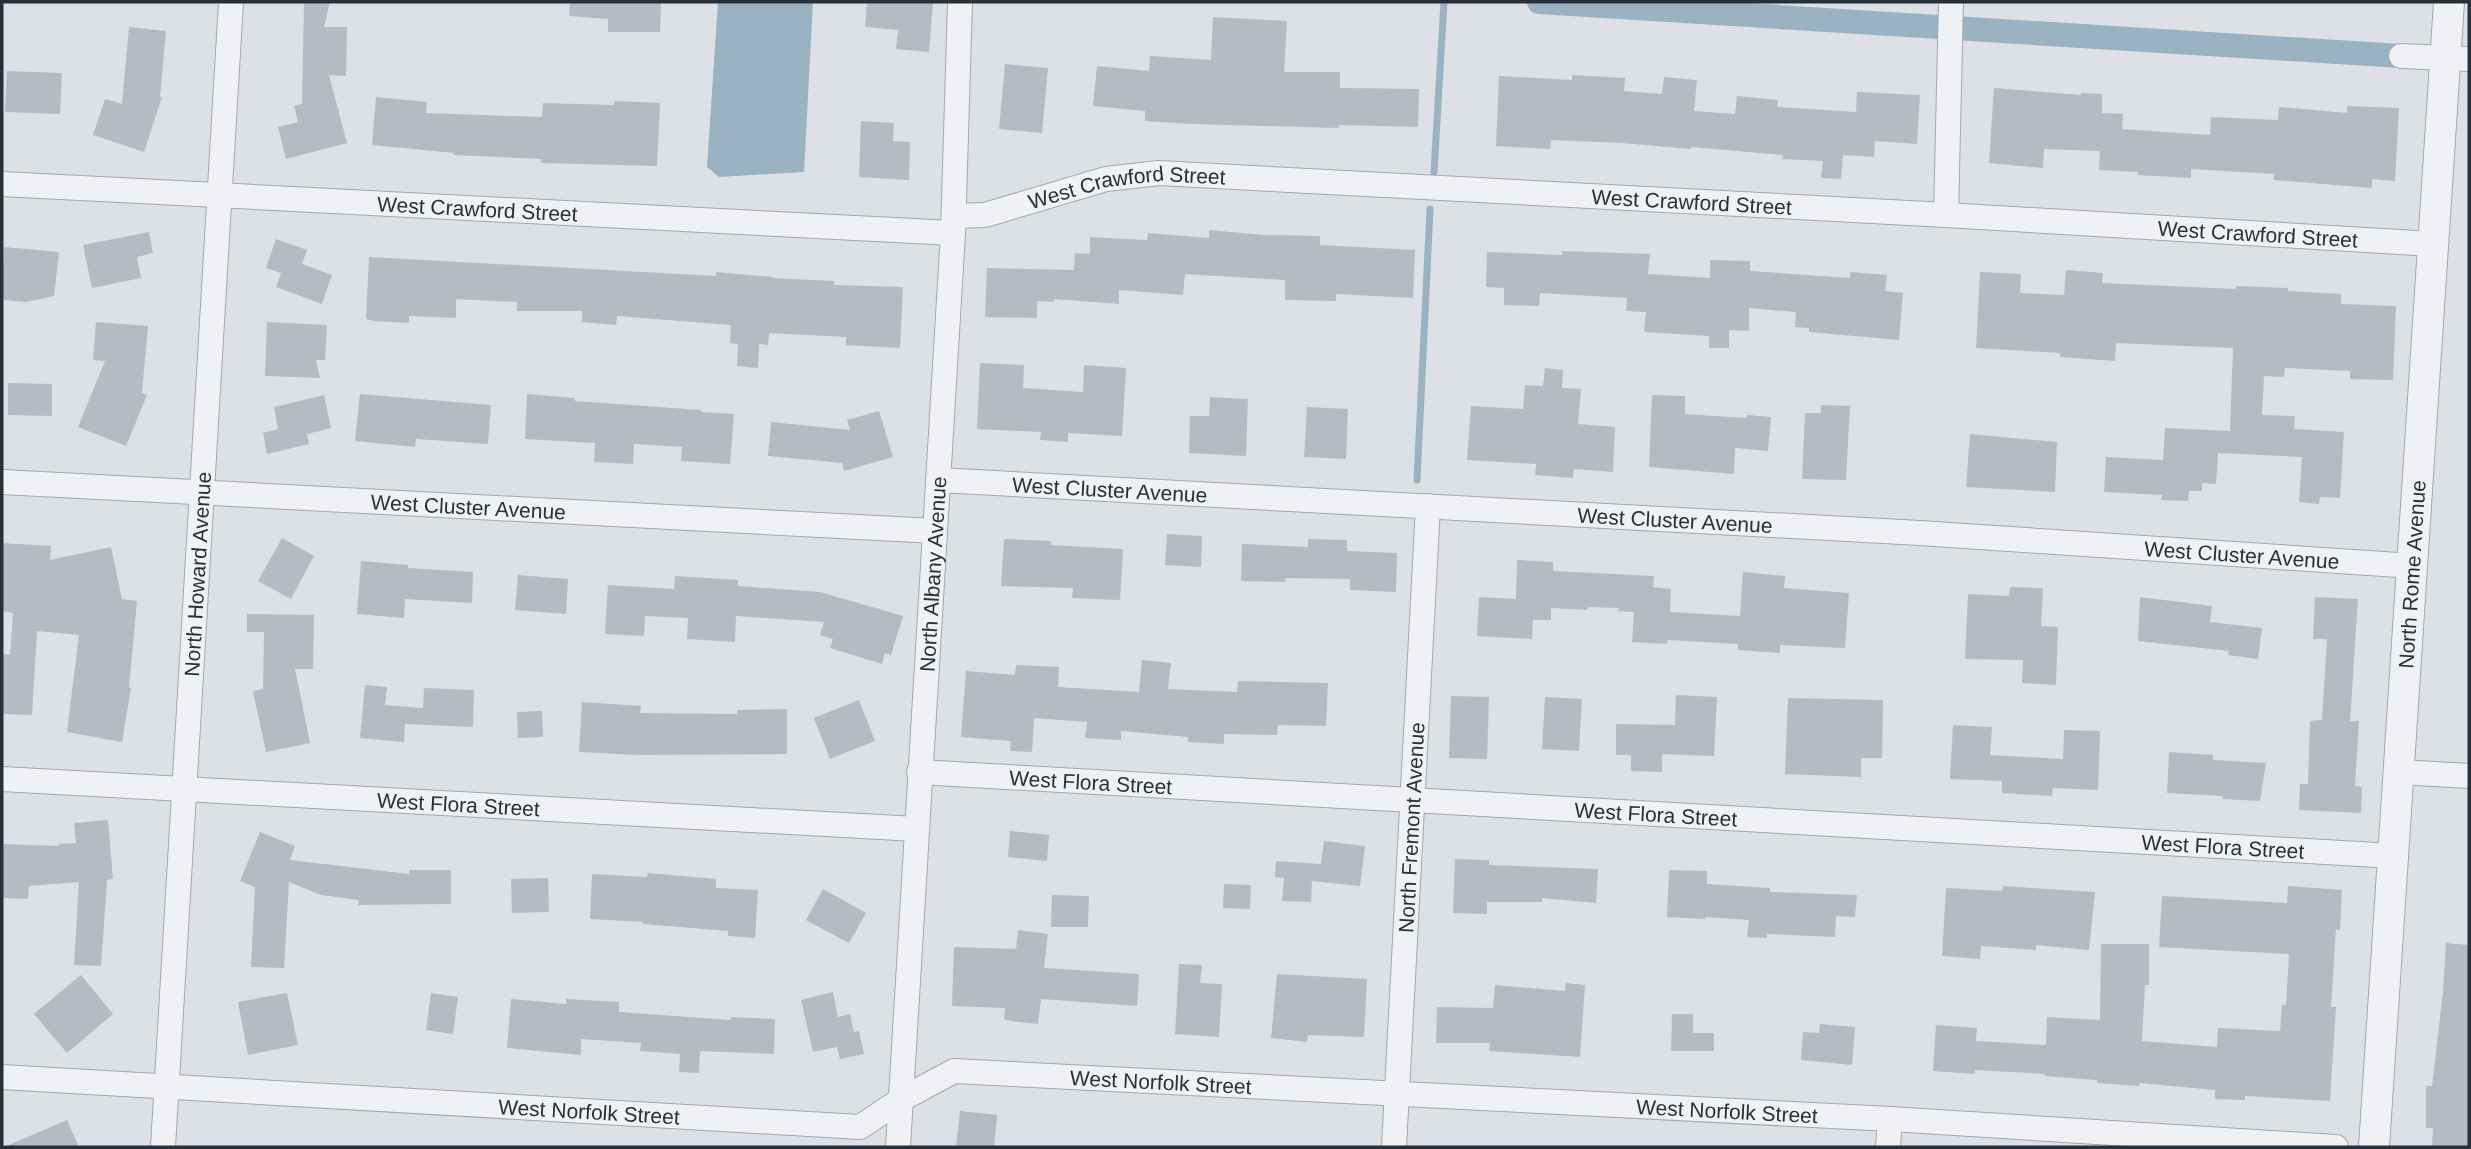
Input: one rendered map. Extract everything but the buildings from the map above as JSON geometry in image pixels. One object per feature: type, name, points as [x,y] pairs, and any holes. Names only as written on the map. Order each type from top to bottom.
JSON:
[{"type":"street","name":"North Howard Avenue","points":[[163,1147],[231,2]]},
{"type":"street","name":"North Albany Avenue","points":[[898,1147],[954,225],[960,2]]},
{"type":"street","points":[[1946,215],[1951,2]]},
{"type":"street","name":"North Rome Avenue","points":[[2374,1147],[2433,244],[2458,59],[2449,2]]},
{"type":"street","points":[[2401,56],[2458,59]]},
{"type":"street","name":"West Crawford Street","points":[[2,184],[219,197],[954,225],[1106,179],[1159,173],[2433,244]]},
{"type":"street","name":"West Cluster Avenue","points":[[938,480],[1920,533],[2413,566]]},
{"type":"street","name":"West Cluster Avenue","points":[[2,482],[935,531]]},
{"type":"street","name":"North Fremont Avenue","points":[[1394,1147],[1428,506]]},
{"type":"street","name":"West Flora Street","points":[[919,772],[2394,856]]},
{"type":"street","points":[[2399,772],[2469,776]]},
{"type":"street","name":"West Flora Street","points":[[2,779],[916,829]]},
{"type":"street","name":"West Norfolk Street","points":[[2,1077],[860,1127],[902,1099],[954,1071],[1890,1119],[2336,1147]]},
{"type":"street","points":[[1888,1147],[1890,1119]]},
{"type":"water","points":[[718,2],[813,2],[804,172],[719,177],[707,167]]},
{"type":"waterway","points":[[1434,172],[1444,2]]},
{"type":"waterway","points":[[1539,2],[2401,56]]},
{"type":"waterway","points":[[1417,480],[1430,209]]}]
